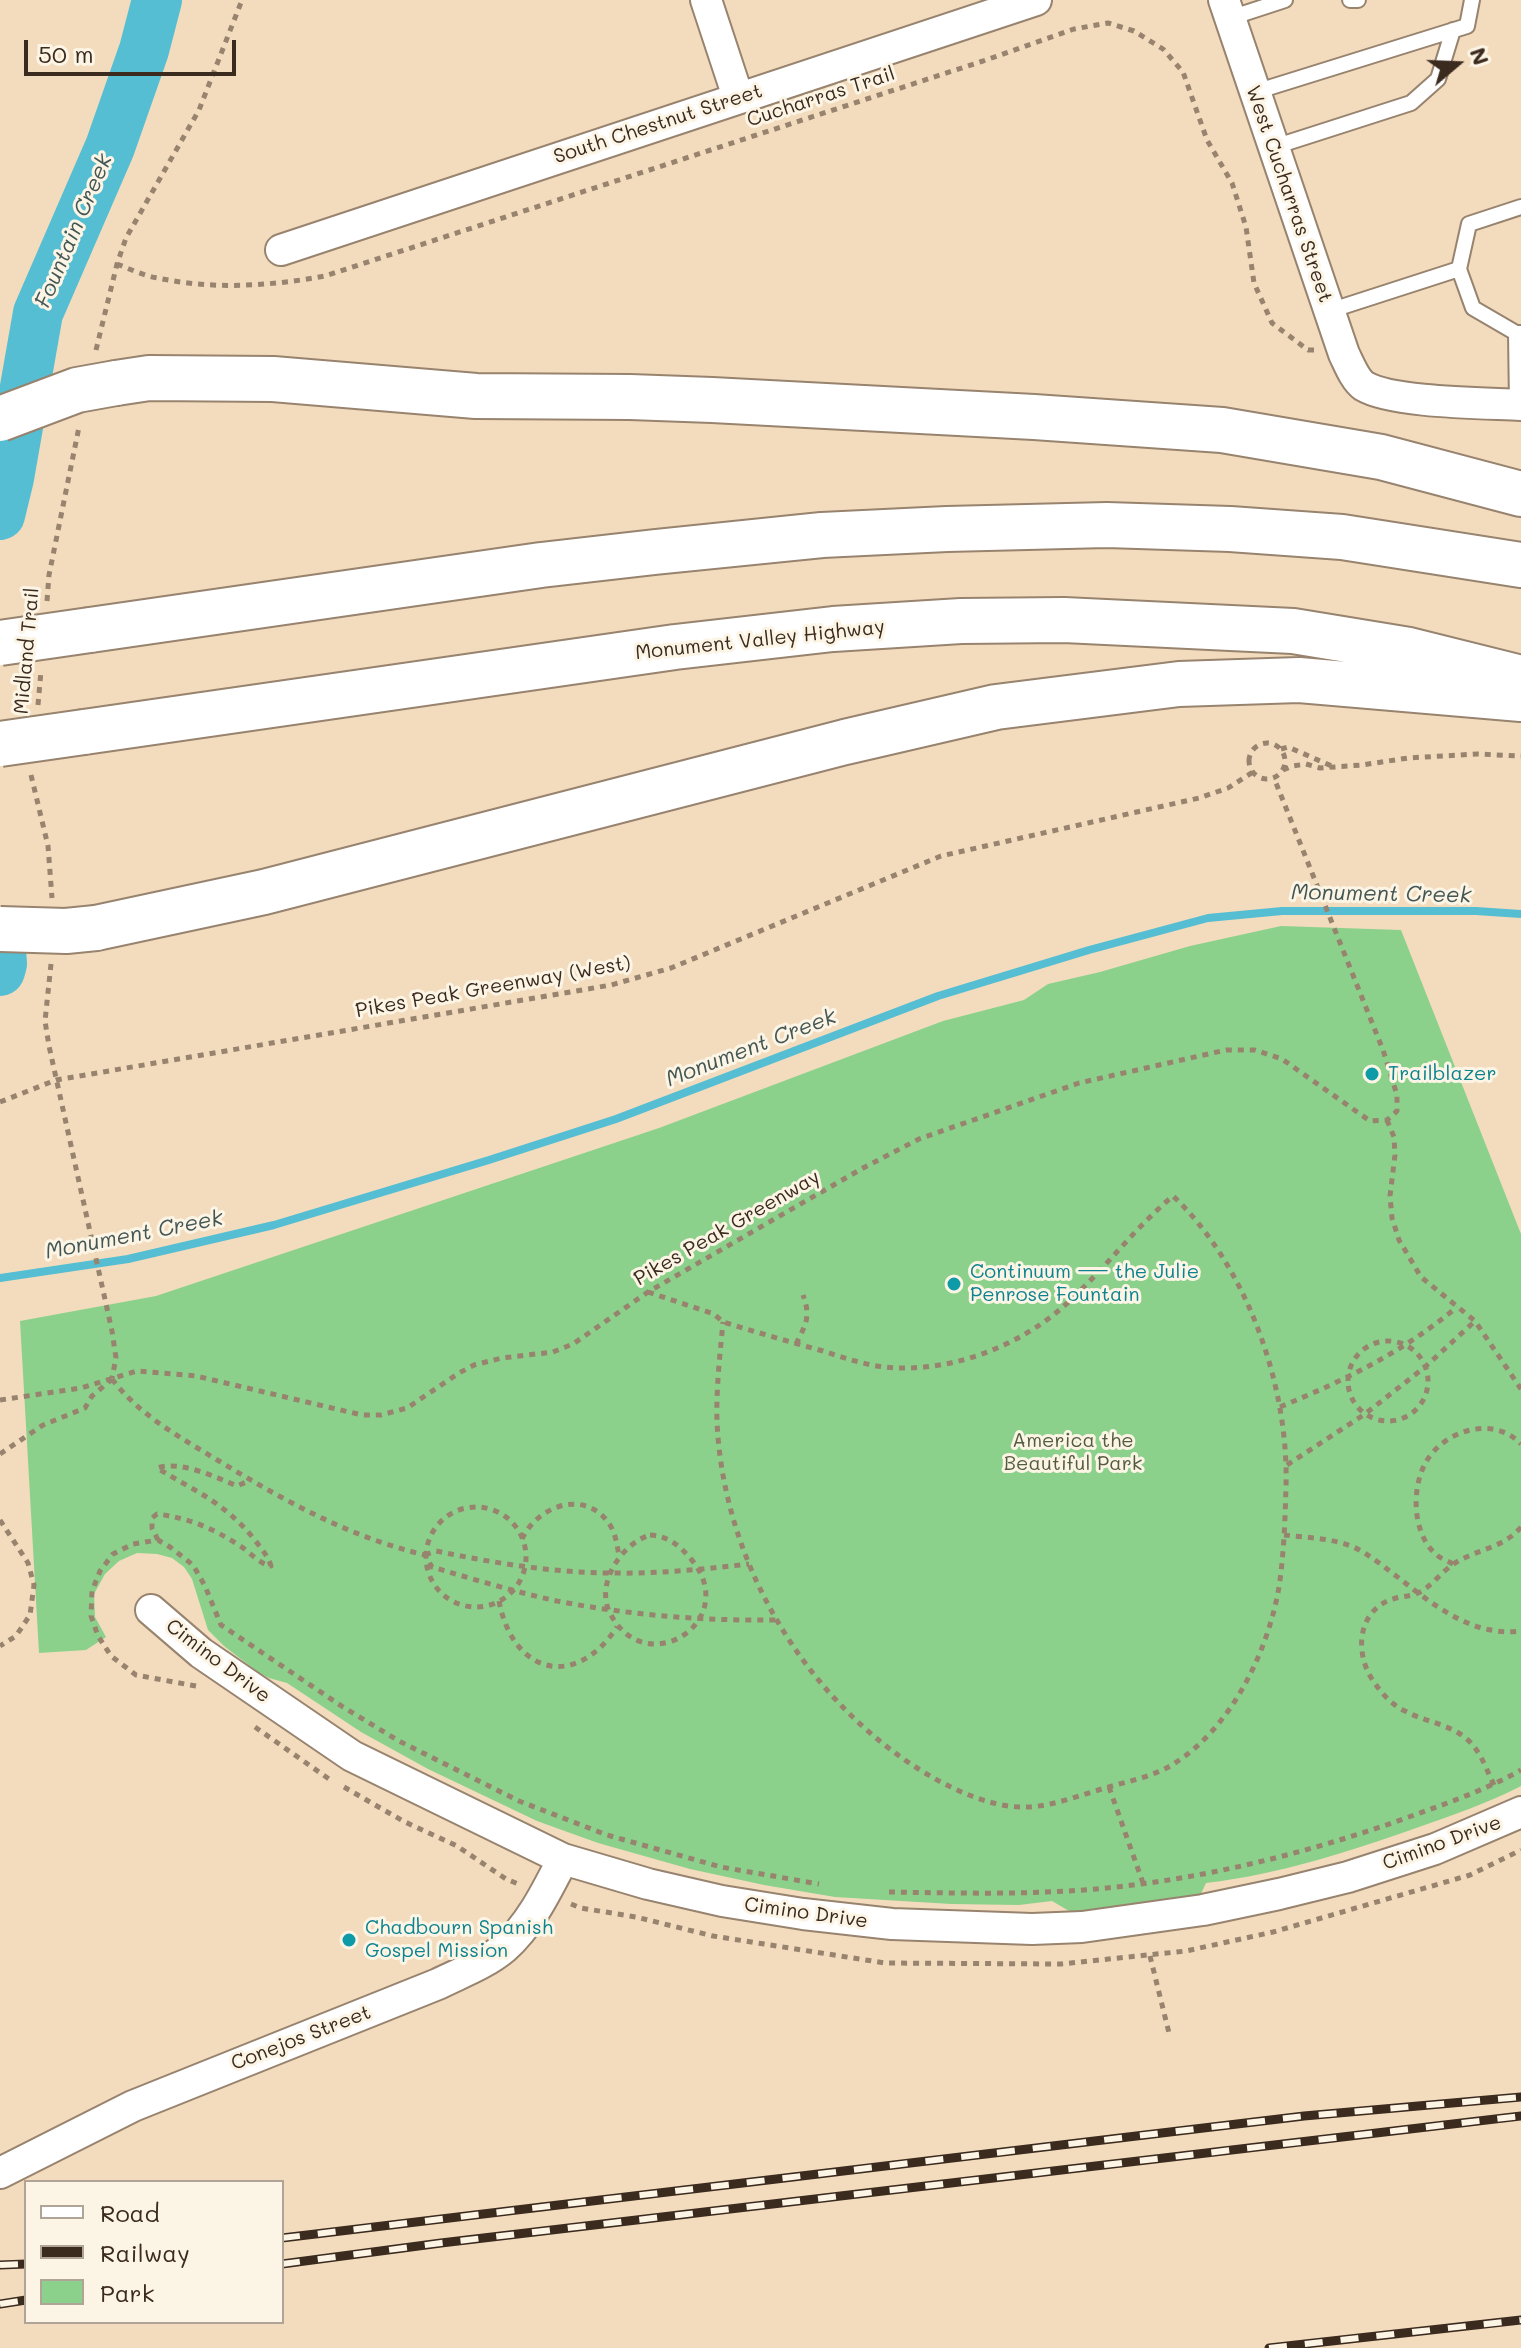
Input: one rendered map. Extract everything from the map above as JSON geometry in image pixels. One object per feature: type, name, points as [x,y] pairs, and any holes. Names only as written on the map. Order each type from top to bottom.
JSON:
[{"type":"highway","points":[[0,419],[77,390],[105,370],[149,378],[273,379],[476,396],[712,400],[1222,430],[1381,457],[1521,494]]},
{"type":"highway","points":[[0,643],[541,565],[822,535],[1107,525],[1230,529],[1342,537],[1521,565]]},
{"type":"highway","name":"Monument Valley Highway","points":[[16,754],[84,732],[691,645],[833,629],[961,621],[1064,620],[1293,631],[1409,650],[1521,678]]},
{"type":"highway","points":[[0,929],[20,932],[96,928],[264,892],[831,745],[996,707],[1179,684],[1299,680],[1521,699]]},
{"type":"street","points":[[706,0],[738,97]]},
{"type":"street","name":"South Chestnut Street","points":[[281,250],[1036,0]]},
{"type":"street","name":"West Cucharras Street","points":[[1227,9],[1344,354],[1361,384],[1377,392],[1404,397],[1519,405]]},
{"type":"street","name":"Cimino Drive","points":[[151,1610],[201,1653],[352,1756],[563,1859],[648,1884],[722,1901],[803,1914],[892,1924],[969,1928],[1082,1927],[1203,1910],[1348,1877],[1435,1849],[1521,1812]]},
{"type":"street","name":"Conejos Street","points":[[0,2173],[133,2106],[475,1967],[503,1948],[524,1926],[563,1859]]},
{"type":"lane","points":[[1227,9],[1285,0]]},
{"type":"lane","points":[[1350,0],[1358,0]]},
{"type":"lane","points":[[1255,92],[1467,26],[1472,0]]},
{"type":"lane","points":[[1274,147],[1411,103],[1438,79],[1453,30]]},
{"type":"lane","points":[[1519,405],[1519,333],[1473,308],[1459,269],[1469,224],[1521,207]]},
{"type":"lane","points":[[1329,311],[1459,269]]},
{"type":"path","points":[[105,370],[117,264],[126,238],[199,110],[242,0]]},
{"type":"path","name":"Cucharras Trail","points":[[117,264],[157,278],[218,285],[279,285],[325,276],[1074,29],[1108,23],[1134,31],[1163,49],[1183,72],[1207,140],[1232,183],[1248,236],[1254,283],[1272,323],[1308,350],[1344,354]]},
{"type":"path","name":"Midland Trail","points":[[47,607],[49,575],[80,424]]},
{"type":"path","name":"Midland Trail","points":[[37,717],[41,670]]},
{"type":"path","points":[[1283,770],[1286,762],[1281,749],[1270,742],[1256,746],[1249,757],[1253,772],[1263,779],[1274,778],[1283,770],[1306,764],[1320,768],[1408,758],[1477,754],[1521,756]]},
{"type":"path","points":[[1281,749],[1288,747],[1335,767]]},
{"type":"path","points":[[16,754],[31,780],[48,846],[52,912]]},
{"type":"path","name":"Pikes Peak Greenway (West)","points":[[0,1102],[56,1080],[611,985],[671,968],[941,856],[1199,798],[1228,788],[1253,772]]},
{"type":"path","points":[[1274,778],[1383,1050],[1397,1095],[1397,1111],[1387,1120],[1394,1137],[1390,1196],[1392,1218],[1399,1240],[1421,1277],[1475,1321],[1521,1389]]},
{"type":"path","points":[[0,1454],[43,1425],[85,1408],[92,1396],[111,1379],[116,1358],[45,1021],[52,960]]},
{"type":"path","name":"Pikes Peak Greenway","points":[[0,1400],[81,1388],[137,1371],[196,1376],[362,1415],[381,1415],[407,1408],[474,1365],[553,1352],[573,1344],[648,1292],[919,1139],[1079,1083],[1226,1050],[1255,1050],[1282,1059],[1370,1121],[1387,1120]]},
{"type":"path","points":[[648,1292],[714,1314],[723,1322],[863,1364],[899,1368],[943,1365],[984,1354],[1028,1333],[1057,1312],[1173,1196],[1193,1215],[1216,1247],[1248,1302],[1280,1407],[1287,1465],[1278,1589],[1261,1651],[1221,1720],[1198,1745],[1177,1762],[1157,1772],[1028,1807],[992,1802],[922,1773],[863,1729],[806,1664],[776,1620],[749,1564],[723,1471],[717,1423],[723,1322]]},
{"type":"path","points":[[796,1344],[808,1317],[803,1295]]},
{"type":"path","points":[[1280,1407],[1348,1378],[1405,1346],[1457,1307]]},
{"type":"path","points":[[1287,1465],[1365,1414],[1425,1367],[1475,1321]]},
{"type":"path","points":[[1391,1340],[1405,1346],[1416,1354],[1425,1367],[1429,1382],[1425,1398],[1415,1412],[1401,1419],[1386,1421],[1365,1414],[1355,1404],[1348,1378],[1357,1354],[1365,1346],[1378,1341],[1391,1340]]},
{"type":"path","points":[[111,1379],[123,1394],[173,1433],[294,1505],[386,1546],[425,1555],[436,1551],[526,1567],[610,1573],[700,1570],[749,1564]]},
{"type":"path","points":[[1453,1564],[1436,1555],[1418,1522],[1415,1505],[1421,1472],[1427,1460],[1448,1440],[1462,1432],[1480,1428],[1499,1430],[1521,1444]]},
{"type":"path","points":[[251,1480],[237,1486],[187,1469],[164,1465],[157,1468],[221,1506],[243,1525],[269,1559],[271,1566],[213,1530],[184,1518],[157,1514],[152,1518],[152,1528],[158,1540],[193,1565],[221,1625],[399,1741],[519,1801],[607,1835],[721,1867],[825,1885]]},
{"type":"path","points":[[522,1539],[544,1511],[574,1504],[589,1507],[609,1524],[619,1557]]},
{"type":"path","points":[[477,1507],[491,1509],[515,1526],[526,1551],[526,1567],[513,1590],[499,1601],[478,1608],[462,1606],[436,1588],[428,1573],[425,1555],[431,1535],[440,1523],[450,1514],[477,1507]]},
{"type":"path","points":[[0,1520],[28,1563],[34,1585],[30,1615],[16,1636],[0,1646]]},
{"type":"path","points":[[1494,1785],[1483,1760],[1458,1732],[1404,1711],[1382,1694],[1361,1657],[1364,1623],[1376,1608],[1389,1600],[1420,1592],[1453,1564],[1475,1552],[1495,1547],[1521,1527]]},
{"type":"path","points":[[1284,1535],[1328,1539],[1361,1551],[1451,1615],[1476,1628],[1505,1633],[1521,1631]]},
{"type":"path","points":[[659,1536],[678,1545],[700,1570],[707,1594],[699,1619],[688,1633],[673,1642],[654,1644],[638,1641],[617,1627],[606,1597],[610,1573],[619,1557],[641,1538],[659,1536]]},
{"type":"path","points":[[158,1540],[133,1544],[113,1554],[100,1571],[92,1591],[91,1616],[98,1636],[111,1656],[136,1675],[204,1687]]},
{"type":"path","points":[[425,1555],[432,1567],[557,1601],[699,1619],[776,1620]]},
{"type":"path","points":[[499,1601],[506,1629],[515,1645],[530,1660],[547,1666],[585,1660],[598,1651],[617,1627]]},
{"type":"path","points":[[250,1720],[258,1731],[326,1777],[403,1821],[457,1846],[506,1879],[544,1894],[581,1908],[636,1917],[713,1936],[885,1963],[1061,1964],[1186,1951],[1273,1932],[1395,1898],[1470,1875],[1521,1850]]},
{"type":"path","points":[[876,1891],[1016,1892],[1096,1889],[1177,1880],[1319,1848],[1494,1785],[1521,1770]]},
{"type":"path","points":[[1109,1787],[1143,1883]]},
{"type":"path","points":[[1150,1956],[1170,2037]]},
{"type":"green space","name":"America the Beautiful Park","points":[[1281,926],[1401,930],[1521,1234],[1521,1786],[1458,1813],[1340,1853],[1288,1868],[1206,1883],[1198,1900],[1076,1915],[1052,1901],[1019,1905],[951,1904],[835,1897],[690,1869],[598,1843],[537,1821],[428,1769],[361,1732],[287,1683],[259,1673],[224,1646],[208,1630],[192,1579],[184,1567],[172,1558],[137,1553],[119,1561],[105,1574],[94,1594],[95,1617],[106,1637],[86,1650],[39,1653],[20,1321],[156,1296],[659,1128],[943,1021],[1024,1000],[1048,984],[1190,946]]},
{"type":"waterway","name":"Fountain Creek","points":[[0,515],[38,313],[110,147],[144,50],[157,0]]},
{"type":"waterway","name":"Monument Creek","points":[[0,1278],[128,1259],[274,1225],[616,1119],[938,996],[1208,918],[1282,911],[1476,911],[1521,914]]},
{"type":"waterway","name":"Fountain Creek","points":[[0,936],[0,971]]},
{"type":"railway","points":[[284,2238],[1304,2116],[1521,2097]]},
{"type":"railway","points":[[284,2264],[1521,2116]]},
{"type":"railway","points":[[0,2265],[24,2264]]},
{"type":"railway","points":[[0,2304],[24,2300]]},
{"type":"railway","points":[[1269,2348],[1521,2320]]},
{"type":"place","name":"Trailblazer","points":[[1372,1074]]},
{"type":"place","name":"Continuum — the Julie Penrose Fountain","points":[[954,1284]]},
{"type":"place","name":"Chadbourn Spanish Gospel Mission","points":[[349,1940]]}]
